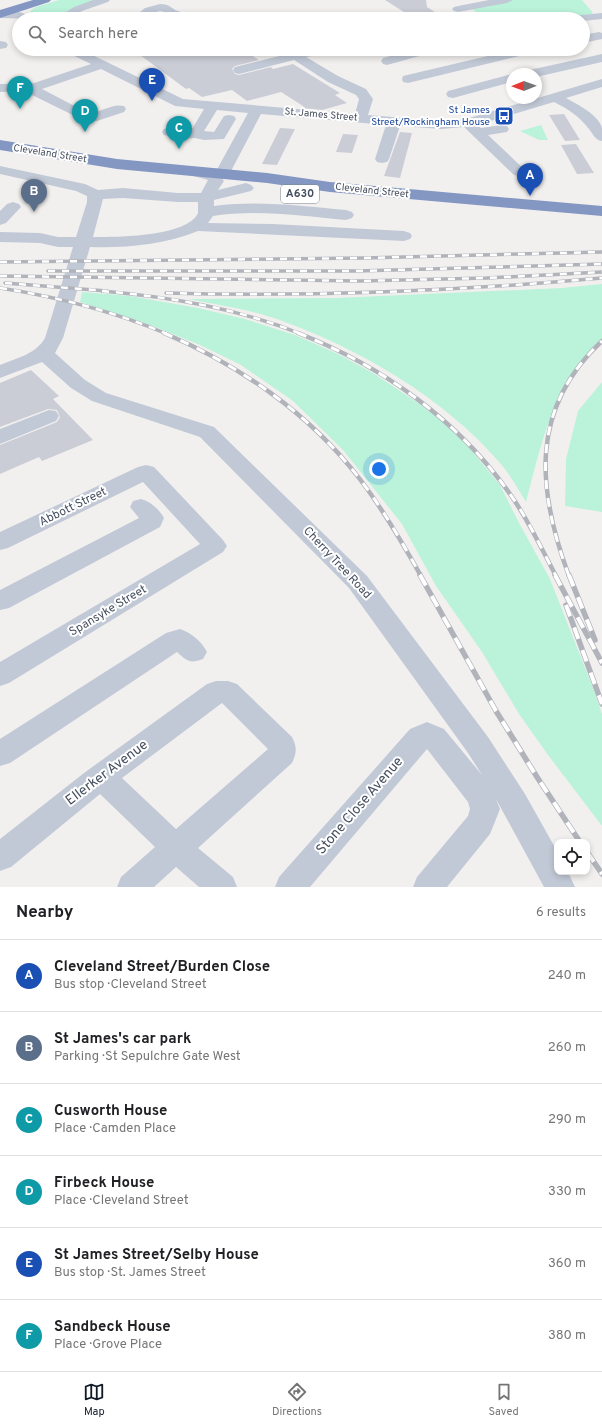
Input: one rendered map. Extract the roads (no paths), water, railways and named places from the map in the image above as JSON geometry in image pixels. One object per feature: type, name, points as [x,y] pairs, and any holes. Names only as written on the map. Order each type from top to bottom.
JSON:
[{"type":"highway","points":[[0,14],[45,0]]},
{"type":"highway","points":[[0,4],[18,1]]},
{"type":"highway","name":"Cleveland Street","points":[[0,145],[71,158],[191,171],[212,192]]},
{"type":"highway","name":"Cleveland Street","points":[[0,157],[54,168],[212,192],[330,187],[602,212]]},
{"type":"highway","name":"Cleveland Street","points":[[212,192],[246,188],[370,202],[602,221]]},
{"type":"street","points":[[73,12],[104,0]]},
{"type":"street","points":[[149,12],[157,4],[174,0]]},
{"type":"street","points":[[467,6],[508,0]]},
{"type":"street","points":[[594,5],[602,15]]},
{"type":"street","points":[[0,14],[12,14]]},
{"type":"street","points":[[590,17],[602,15]]},
{"type":"street","points":[[590,38],[599,36]]},
{"type":"street","name":"St. James Street","points":[[84,56],[180,103],[256,110],[317,111],[360,119],[440,125],[467,123],[521,104]]},
{"type":"street","points":[[239,70],[291,56]]},
{"type":"street","points":[[306,56],[333,79],[362,92],[366,99],[360,119]]},
{"type":"street","points":[[387,56],[400,58],[407,56]]},
{"type":"street","points":[[408,79],[503,56]]},
{"type":"street","points":[[542,71],[602,58]]},
{"type":"street","points":[[0,96],[28,95],[35,89],[102,65]]},
{"type":"street","points":[[452,94],[506,80]]},
{"type":"street","points":[[491,84],[506,89]]},
{"type":"street","name":"St. James Street","points":[[542,99],[601,85]]},
{"type":"street","points":[[0,88],[35,89],[85,117],[97,117],[118,109]]},
{"type":"street","points":[[555,97],[579,110],[601,134]]},
{"type":"street","points":[[195,133],[213,106]]},
{"type":"street","points":[[0,237],[39,238],[59,242],[132,241],[172,236],[195,226],[201,221],[212,192],[256,110]]},
{"type":"street","points":[[169,132],[219,136],[229,119]]},
{"type":"street","points":[[382,159],[394,121]]},
{"type":"street","points":[[467,123],[480,134],[511,170]]},
{"type":"street","points":[[431,135],[459,137],[502,129]]},
{"type":"street","points":[[0,170],[80,187],[90,190],[95,195],[95,202],[54,338],[48,349],[0,372]]},
{"type":"street","points":[[95,195],[119,193],[179,198],[212,192],[232,208],[265,208],[346,215]]},
{"type":"street","points":[[0,220],[13,206]]},
{"type":"street","points":[[195,226],[404,236]]},
{"type":"street","name":"Cherry Tree Road","points":[[43,352],[78,384],[99,397],[207,432],[358,582],[478,745],[515,803],[560,887]]},
{"type":"street","points":[[0,437],[49,416]]},
{"type":"street","name":"Abbott Street","points":[[0,542],[146,472],[216,546]]},
{"type":"street","points":[[0,601],[152,521],[153,518],[141,507]]},
{"type":"street","name":"Spansyke Street","points":[[0,675],[216,546]]},
{"type":"street","points":[[0,754],[175,640],[180,639],[194,652]]},
{"type":"street","name":"Ellerker Avenue","points":[[0,857],[101,777],[216,692],[228,692],[282,745],[282,754],[176,848]]},
{"type":"street","name":"Stone Close Avenue","points":[[290,887],[420,737],[427,734],[434,737],[481,796],[485,809],[480,824],[428,887]]},
{"type":"street","points":[[101,777],[176,848],[222,887]]},
{"type":"street","points":[[132,887],[176,848]]},
{"type":"railway","points":[[0,262],[364,258],[602,252]]},
{"type":"railway","points":[[48,271],[357,271],[602,264]]},
{"type":"railway","points":[[0,276],[360,281],[487,278],[602,272]]},
{"type":"railway","points":[[166,293],[275,294],[384,292],[439,290],[602,278]]},
{"type":"railway","points":[[5,283],[107,291]]},
{"type":"railway","points":[[0,288],[64,300],[126,318],[167,334]]},
{"type":"railway","points":[[102,291],[178,300],[203,305],[252,317],[301,334]]},
{"type":"railway","points":[[164,333],[219,360],[245,376],[271,393],[318,432],[339,454],[368,490],[392,526],[421,576]]},
{"type":"railway","points":[[298,333],[329,346],[388,379],[416,398],[467,442],[489,467],[517,504],[556,576]]},
{"type":"railway","points":[[569,576],[558,544],[550,513],[546,482],[546,452],[551,423],[562,394],[578,367],[602,341]]},
{"type":"railway","points":[[420,575],[496,711],[578,839]]},
{"type":"railway","points":[[555,575],[602,663]]},
{"type":"railway","points":[[569,575],[595,640]]},
{"type":"railway","points":[[566,605],[602,704]]},
{"type":"railway","points":[[590,856],[602,874]]},
{"type":"place","name":"St James Street/Selby House","points":[[152,101]]},
{"type":"place","name":"Sandbeck House","points":[[20,109]]},
{"type":"place","name":"St James Street/Rockingham House","points":[[504,116]]},
{"type":"place","name":"Firbeck House","points":[[85,132]]},
{"type":"place","name":"Cusworth House","points":[[179,149]]},
{"type":"place","name":"Cleveland Street/Burden Close","points":[[530,196]]},
{"type":"place","name":"St James's car park","points":[[34,212]]}]
